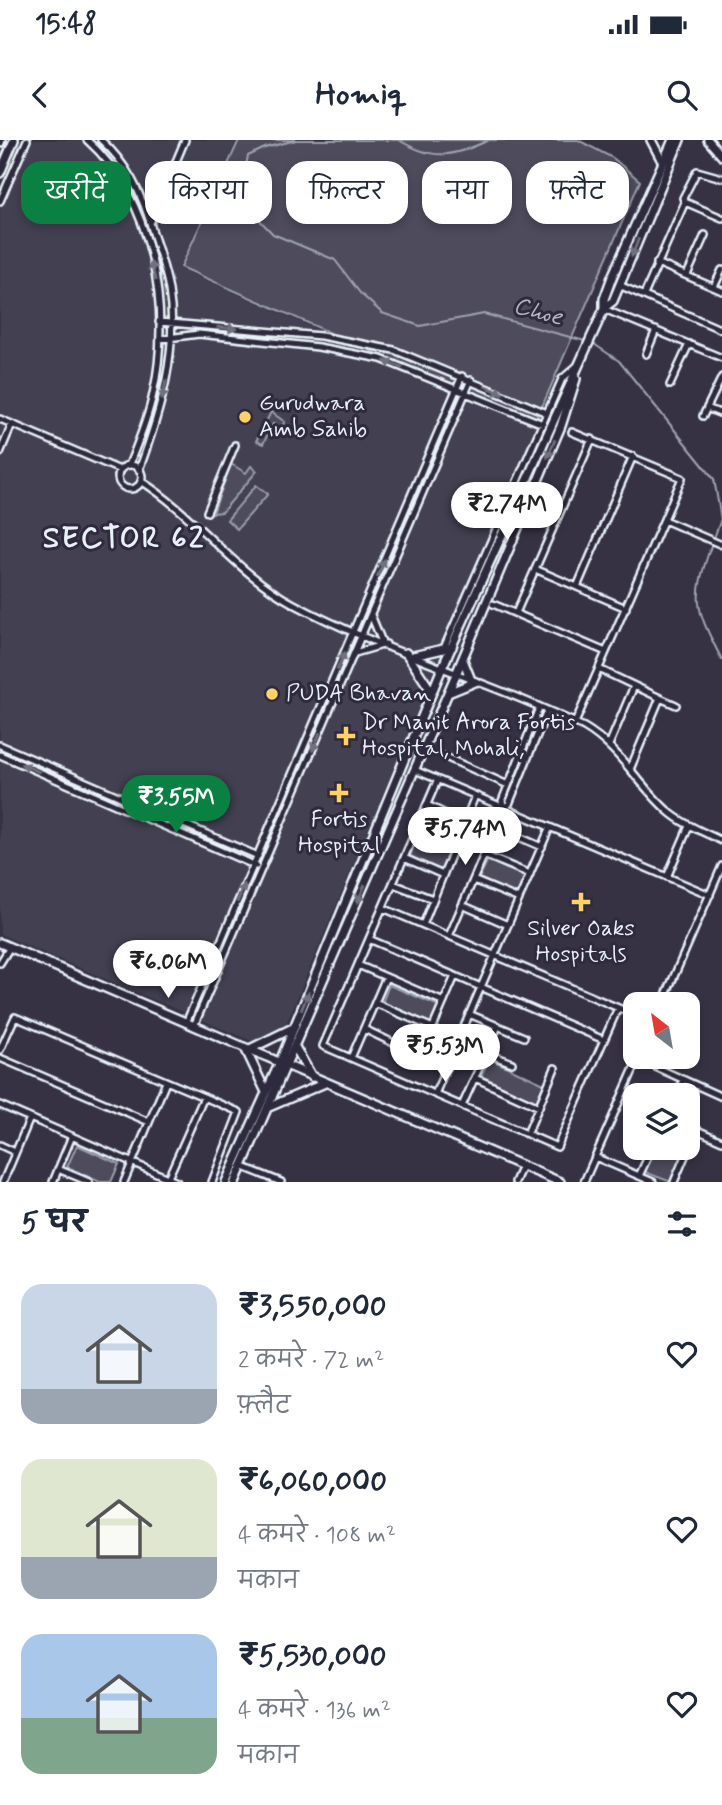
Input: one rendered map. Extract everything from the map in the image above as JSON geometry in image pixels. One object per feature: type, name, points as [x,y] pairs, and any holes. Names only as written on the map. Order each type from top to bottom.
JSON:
[{"type":"main road","points":[[0,173],[14,140]]},
{"type":"main road","points":[[651,140],[662,161]]},
{"type":"main road","points":[[236,1182],[269,1107],[293,1028],[448,648],[604,308],[604,299],[612,277],[673,140]]},
{"type":"main road","points":[[604,308],[613,301],[680,140]]},
{"type":"main road","points":[[708,140],[722,156]]},
{"type":"main road","points":[[226,1182],[266,1093],[295,1047],[415,770],[561,426],[580,366],[578,364]]},
{"type":"main road","points":[[432,692],[410,655],[448,648]]},
{"type":"main road","points":[[447,693],[473,681],[465,669],[463,655]]},
{"type":"main road","points":[[0,943],[560,1182]]},
{"type":"main road","points":[[247,1048],[293,1028]]},
{"type":"main road","points":[[295,1047],[312,1077]]},
{"type":"main road","points":[[247,1048],[266,1093]]},
{"type":"main road","points":[[269,1107],[324,1083]]},
{"type":"street","points":[[0,201],[27,140]]},
{"type":"street","points":[[87,140],[113,167],[134,206],[156,280],[160,339],[153,394],[129,466]]},
{"type":"street","points":[[101,140],[122,161],[145,212]]},
{"type":"street","points":[[176,161],[185,140]]},
{"type":"street","points":[[643,295],[697,171],[722,178]]},
{"type":"street","points":[[685,202],[722,219]]},
{"type":"street","points":[[150,224],[169,290],[171,337],[160,406],[139,470],[141,481],[187,514],[266,587],[294,604],[363,635],[575,723],[609,745],[669,812],[689,826],[722,841]]},
{"type":"street","points":[[687,275],[705,235]]},
{"type":"street","points":[[657,263],[722,290]]},
{"type":"street","points":[[714,287],[722,270]]},
{"type":"street","points":[[619,285],[722,330]]},
{"type":"street","points":[[604,308],[722,358]]},
{"type":"street","points":[[159,322],[321,336],[375,346],[399,352],[462,376],[547,412]]},
{"type":"street","points":[[646,355],[656,330]]},
{"type":"street","points":[[160,339],[199,334],[318,347],[387,361],[543,424]]},
{"type":"street","points":[[670,385],[690,344]]},
{"type":"street","points":[[448,648],[547,412],[564,375],[578,364]]},
{"type":"street","points":[[190,1025],[253,864],[422,475],[462,376]]},
{"type":"street","points":[[703,416],[722,377]]},
{"type":"street","points":[[190,1025],[266,859],[471,380]]},
{"type":"street","points":[[707,408],[722,415]]},
{"type":"street","points":[[447,415],[456,419]]},
{"type":"street","points":[[0,430],[2,419],[120,470],[129,466],[139,470]]},
{"type":"street","points":[[0,453],[12,424]]},
{"type":"street","points":[[572,432],[681,476],[575,723]]},
{"type":"street","points":[[516,613],[592,439]]},
{"type":"street","points":[[207,512],[235,444]]},
{"type":"street","points":[[578,587],[633,456]]},
{"type":"street","points":[[120,470],[118,481],[123,486],[133,488],[141,481]]},
{"type":"street","points":[[422,475],[430,479]]},
{"type":"street","points":[[664,520],[722,545]]},
{"type":"street","points":[[395,537],[403,541]]},
{"type":"street","points":[[535,569],[626,608]]},
{"type":"street","points":[[493,604],[606,652]]},
{"type":"street","points":[[371,615],[384,644]]},
{"type":"street","points":[[355,653],[384,644]]},
{"type":"street","points":[[599,669],[676,705]]},
{"type":"street","points":[[609,745],[634,686]]},
{"type":"street","points":[[631,767],[660,698]]},
{"type":"street","points":[[504,808],[502,801],[539,708]]},
{"type":"street","points":[[449,936],[504,808],[509,804],[547,711]]},
{"type":"street","points":[[0,749],[64,773],[266,859]]},
{"type":"street","points":[[0,749],[61,781],[262,868]]},
{"type":"street","points":[[443,757],[508,785]]},
{"type":"street","points":[[415,770],[709,894]]},
{"type":"street","points":[[61,781],[64,773]]},
{"type":"street","points":[[438,781],[323,1045],[559,1146],[618,1008]]},
{"type":"street","points":[[422,925],[475,796]]},
{"type":"street","points":[[427,806],[464,822]]},
{"type":"street","points":[[667,877],[689,826]]},
{"type":"street","points":[[496,827],[542,847]]},
{"type":"street","points":[[435,1094],[550,827]]},
{"type":"street","points":[[191,838],[194,829]]},
{"type":"street","points":[[416,830],[455,846]]},
{"type":"street","points":[[484,855],[530,874]]},
{"type":"street","points":[[404,858],[443,875]]},
{"type":"street","points":[[667,992],[722,866]]},
{"type":"street","points":[[473,880],[519,899]]},
{"type":"street","points":[[393,884],[433,899]]},
{"type":"street","points":[[462,905],[508,925]]},
{"type":"street","points":[[383,908],[623,1010]]},
{"type":"street","points":[[369,939],[604,1040]]},
{"type":"street","points":[[0,963],[10,947]]},
{"type":"street","points":[[358,965],[444,1002]]},
{"type":"street","points":[[421,1055],[455,976]]},
{"type":"street","points":[[351,1058],[386,977]]},
{"type":"street","points":[[375,1003],[433,1028]]},
{"type":"street","points":[[470,1014],[524,1037]]},
{"type":"street","points":[[0,1051],[15,1017],[240,1114],[212,1182]]},
{"type":"street","points":[[462,1106],[498,1026]]},
{"type":"street","points":[[364,1029],[446,1068]]},
{"type":"street","points":[[486,1053],[512,1063]]},
{"type":"street","points":[[0,1058],[149,1122]]},
{"type":"street","points":[[527,1134],[555,1068]]},
{"type":"street","points":[[584,1182],[633,1069]]},
{"type":"street","points":[[660,1069],[722,1097]]},
{"type":"street","points":[[475,1078],[539,1107]]},
{"type":"street","points":[[124,1182],[166,1082]]},
{"type":"street","points":[[168,1178],[204,1097]]},
{"type":"street","points":[[0,1105],[177,1182]]},
{"type":"street","points":[[3,1182],[30,1118]]},
{"type":"street","points":[[700,1132],[722,1141]]},
{"type":"street","points":[[53,1182],[72,1136]]},
{"type":"street","points":[[231,1137],[243,1142]]},
{"type":"street","points":[[0,1145],[15,1152]]},
{"type":"street","points":[[595,1157],[653,1182]]},
{"type":"street","points":[[639,1176],[646,1160]]},
{"type":"street","points":[[674,1182],[683,1160]]},
{"type":"street","points":[[233,1163],[281,1182]]},
{"type":"street","points":[[515,1182],[522,1166]]},
{"type":"street","points":[[58,1169],[89,1182]]},
{"type":"shaded area","name":"SECTOR 62","points":[[23,140],[237,140],[227,161],[145,161],[145,224],[199,224],[179,268],[538,427],[279,1041],[268,1048],[0,934],[0,193]]},
{"type":"shaded area","points":[[239,140],[578,140],[617,161],[526,161],[526,224],[621,224],[535,423],[181,267],[201,224],[272,224],[272,161],[229,161]]},
{"type":"shaded area","points":[[629,172],[640,181],[629,206]]},
{"type":"shaded area","points":[[271,412],[285,422],[280,428],[273,424],[263,444],[256,441]]},
{"type":"shaded area","points":[[231,464],[246,473],[251,466],[257,471],[222,512],[213,513]]},
{"type":"shaded area","points":[[256,485],[268,494],[237,529],[227,520]]},
{"type":"shaded area","points":[[419,834],[451,848],[441,870],[410,856]]},
{"type":"shaded area","points":[[488,860],[525,877],[517,895],[479,878]]},
{"type":"shaded area","points":[[389,985],[439,1006],[431,1024],[382,1003]]},
{"type":"shaded area","points":[[490,1059],[544,1084],[536,1102],[481,1076]]},
{"type":"shaded area","points":[[77,1145],[119,1164],[111,1182],[100,1182],[67,1167]]},
{"type":"shaded area","points":[[650,1160],[680,1160],[671,1182],[645,1172]]},
{"type":"waterway","name":"Choe","points":[[296,140],[265,148],[248,156],[241,189],[251,211],[273,234],[335,260],[360,293],[382,313],[420,326],[484,314],[585,341]]},
{"type":"waterway","name":"Choe","points":[[399,140],[433,154],[454,153],[489,140]]},
{"type":"waterway","name":"Choe","points":[[591,342],[619,361],[714,479],[721,519],[714,538]]},
{"type":"waterway","name":"Choe","points":[[712,543],[701,579],[699,603],[701,615],[722,660]]},
{"type":"place","name":"Gurudwara Amb Sahib","points":[[245,417]]},
{"type":"place","name":"PUDA Bhavan","points":[[272,694]]},
{"type":"place","name":"Dr Manit Arora Fortis Hospital, Mohali,","points":[[346,736]]},
{"type":"place","name":"Fortis Hospital","points":[[339,793]]},
{"type":"place","name":"Silver Oaks Hospitals","points":[[581,902]]},
{"type":"district","name":"SECTOR 62","points":[[124,538]]}]
